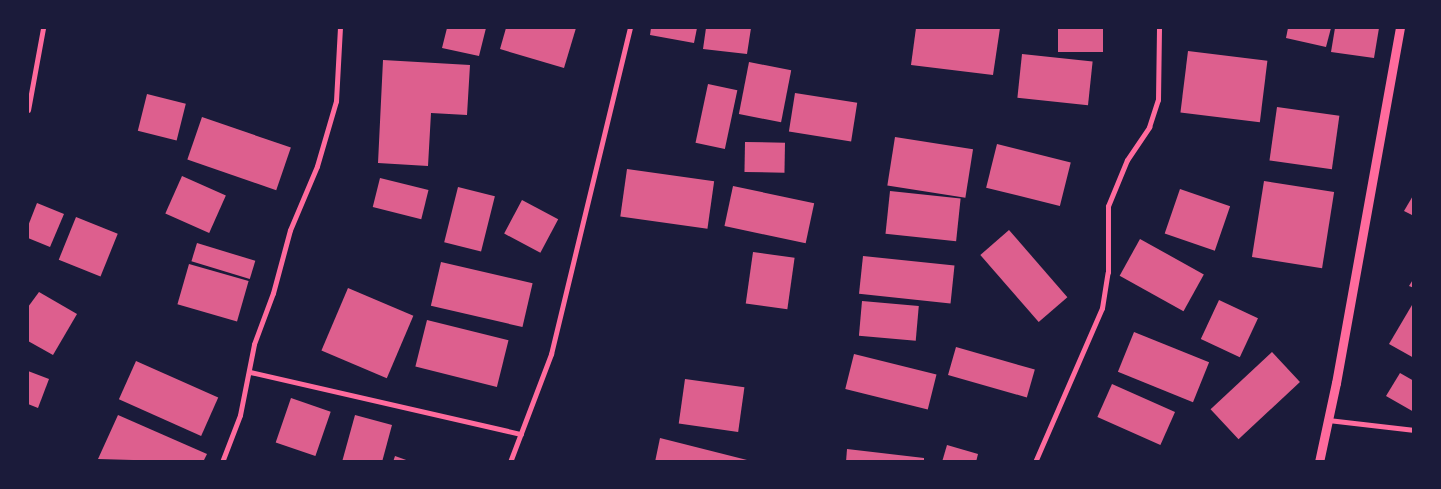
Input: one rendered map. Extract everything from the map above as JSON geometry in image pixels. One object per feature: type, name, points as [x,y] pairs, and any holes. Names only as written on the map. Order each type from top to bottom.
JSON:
[{"type":"street","points":[[28,110],[43,28]]},
{"type":"street","points":[[222,462],[240,415],[254,344],[273,293],[290,230],[317,166],[336,101],[340,28]]},
{"type":"street","points":[[510,462],[551,354],[630,28]]},
{"type":"street","points":[[1035,462],[1102,308],[1108,272],[1108,206],[1127,160],[1150,127],[1158,100],[1159,28]]},
{"type":"street","points":[[1319,462],[1400,28]]},
{"type":"street","points":[[250,372],[521,434]]},
{"type":"street","points":[[1328,420],[1414,430]]},
{"type":"building","points":[[447,28],[486,28],[479,56],[442,48]]},
{"type":"building","points":[[506,28],[576,28],[564,68],[500,49]]},
{"type":"building","points":[[651,28],[697,28],[694,43],[650,35]]},
{"type":"building","points":[[706,28],[751,28],[747,54],[703,49]]},
{"type":"building","points":[[916,28],[1000,28],[993,75],[911,65]]},
{"type":"building","points":[[1058,28],[1103,28],[1103,52],[1058,52]]},
{"type":"building","points":[[1288,28],[1331,28],[1326,47],[1286,38]]},
{"type":"building","points":[[1335,28],[1379,28],[1374,58],[1331,52]]},
{"type":"building","points":[[1188,51],[1267,61],[1260,122],[1180,113]]},
{"type":"building","points":[[1022,54],[1093,61],[1088,105],[1017,98]]},
{"type":"building","points":[[383,60],[470,65],[467,115],[431,113],[428,166],[378,163]]},
{"type":"building","points":[[749,62],[791,70],[781,122],[739,114]]},
{"type":"building","points":[[708,84],[737,90],[725,149],[696,143]]},
{"type":"building","points":[[795,93],[857,103],[851,141],[789,132]]},
{"type":"building","points":[[147,94],[186,104],[177,141],[138,131]]},
{"type":"building","points":[[1277,107],[1339,116],[1332,169],[1269,160]]},
{"type":"building","points":[[202,117],[291,148],[276,190],[187,160]]},
{"type":"building","points":[[895,137],[973,149],[965,198],[887,185]]},
{"type":"building","points":[[745,142],[785,143],[784,173],[744,172]]},
{"type":"building","points":[[997,144],[1071,162],[1060,206],[986,188]]},
{"type":"building","points":[[627,169],[714,181],[707,229],[620,217]]},
{"type":"building","points":[[182,176],[226,196],[209,233],[165,213]]},
{"type":"building","points":[[380,178],[429,190],[421,219],[373,207]]},
{"type":"building","points":[[1264,181],[1334,192],[1322,268],[1252,257]]},
{"type":"building","points":[[733,186],[814,203],[806,243],[724,226]]},
{"type":"building","points":[[458,187],[495,196],[481,251],[444,242]]},
{"type":"building","points":[[1180,189],[1230,206],[1215,251],[1165,233]]},
{"type":"building","points":[[890,191],[961,198],[956,241],[886,234]]},
{"type":"building","points":[[1414,194],[1414,216],[1404,211]]},
{"type":"building","points":[[522,200],[558,219],[540,253],[504,234]]},
{"type":"building","points":[[37,203],[64,214],[50,247],[28,238],[28,226]]},
{"type":"building","points":[[76,217],[118,234],[100,277],[59,260]]},
{"type":"building","points":[[1009,230],[1067,297],[1039,322],[980,255]]},
{"type":"building","points":[[1140,239],[1204,274],[1183,311],[1120,276]]},
{"type":"building","points":[[197,243],[255,261],[250,279],[191,261]]},
{"type":"building","points":[[753,252],[795,258],[787,309],[746,303]]},
{"type":"building","points":[[863,256],[954,266],[951,303],[859,294]]},
{"type":"building","points":[[441,262],[533,283],[522,327],[431,306]]},
{"type":"building","points":[[189,264],[249,281],[237,321],[177,304]]},
{"type":"building","points":[[1414,278],[1414,288],[1409,286]]},
{"type":"building","points":[[348,288],[413,316],[387,378],[321,351]]},
{"type":"building","points":[[39,292],[77,314],[53,355],[28,341],[28,307]]},
{"type":"building","points":[[1219,300],[1258,318],[1240,357],[1201,339]]},
{"type":"building","points":[[862,301],[919,306],[916,341],[859,336]]},
{"type":"building","points":[[1412,305],[1414,306],[1414,358],[1389,344]]},
{"type":"building","points":[[427,320],[509,340],[497,387],[415,367]]},
{"type":"building","points":[[1134,332],[1209,362],[1193,402],[1118,372]]},
{"type":"building","points":[[956,347],[1035,370],[1027,397],[948,375]]},
{"type":"building","points":[[1272,352],[1300,382],[1239,439],[1211,409]]},
{"type":"building","points":[[854,354],[936,375],[928,409],[845,389]]},
{"type":"building","points":[[136,361],[218,398],[201,436],[119,399]]},
{"type":"building","points":[[28,371],[49,379],[38,408],[28,404]]},
{"type":"building","points":[[1400,373],[1414,381],[1414,412],[1386,396]]},
{"type":"building","points":[[685,379],[744,387],[738,432],[679,424]]},
{"type":"building","points":[[1112,384],[1175,412],[1160,445],[1097,417]]},
{"type":"building","points":[[291,398],[331,412],[315,456],[276,442]]},
{"type":"building","points":[[118,415],[207,454],[203,462],[98,459]]},
{"type":"building","points":[[355,415],[392,425],[382,462],[342,462]]},
{"type":"building","points":[[660,438],[751,461],[751,462],[655,462]]},
{"type":"building","points":[[947,445],[978,454],[976,462],[942,462]]},
{"type":"building","points":[[847,449],[924,458],[924,462],[846,462]]},
{"type":"building","points":[[395,456],[409,461],[409,462],[393,462]]}]
